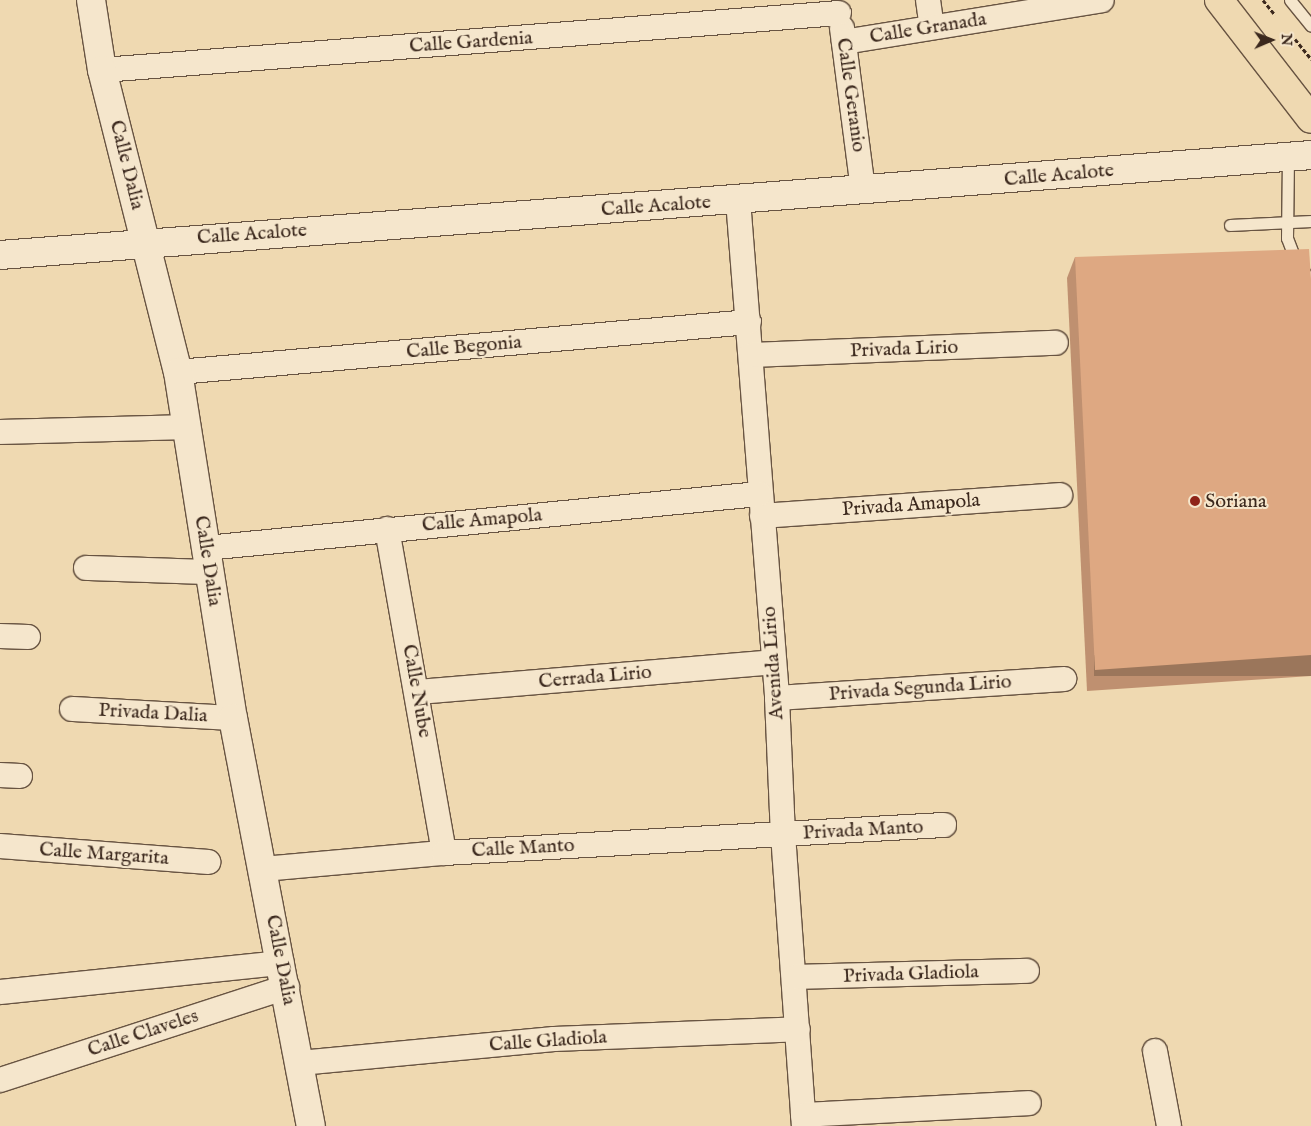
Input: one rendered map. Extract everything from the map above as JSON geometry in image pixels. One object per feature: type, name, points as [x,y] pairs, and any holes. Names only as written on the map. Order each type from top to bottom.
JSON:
[{"type":"main road","points":[[1219,0],[1311,119]]},
{"type":"street","name":"Calle Dalia","points":[[91,0],[102,70],[147,242],[178,372],[233,718],[285,975],[311,1126]]},
{"type":"street","points":[[928,0],[932,27]]},
{"type":"street","name":"Calle Granada","points":[[844,42],[1067,3],[1102,0]]},
{"type":"street","name":"Calle Gardenia","points":[[102,70],[838,7]]},
{"type":"street","name":"Calle Geranio","points":[[838,7],[863,190]]},
{"type":"street","name":"Calle Acalote","points":[[0,255],[147,242],[738,200],[1299,156]]},
{"type":"street","name":"Avenida Lirio","points":[[738,200],[752,355],[760,505],[777,698],[782,834],[795,977],[803,1120]]},
{"type":"street","name":"Calle Begonia","points":[[178,372],[749,322]]},
{"type":"street","name":"Privada Lirio","points":[[752,355],[1056,343]]},
{"type":"street","points":[[0,432],[187,427]]},
{"type":"street","name":"Privada Amapola","points":[[760,505],[1060,495]]},
{"type":"street","name":"Calle Amapola","points":[[208,560],[388,529],[760,505]]},
{"type":"street","name":"Calle Nube","points":[[388,529],[418,692],[444,853]]},
{"type":"street","points":[[86,568],[208,560]]},
{"type":"street","points":[[0,636],[28,637]]},
{"type":"street","name":"Cerrada Lirio","points":[[418,692],[773,662]]},
{"type":"street","name":"Privada Segunda Lirio","points":[[777,698],[1064,679]]},
{"type":"street","name":"Privada Dalia","points":[[72,708],[233,718]]},
{"type":"street","name":"Privada Manto","points":[[782,834],[944,825]]},
{"type":"street","name":"Calle Manto","points":[[263,869],[444,853],[782,834]]},
{"type":"street","name":"Calle Margarita","points":[[0,846],[208,862]]},
{"type":"street","name":"Privada Gladiola","points":[[795,977],[1027,971]]},
{"type":"street","points":[[0,992],[285,975]]},
{"type":"street","name":"Calle Claveles","points":[[0,1080],[285,975]]},
{"type":"street","name":"Calle Gladiola","points":[[300,1062],[554,1039],[798,1030]]},
{"type":"street","points":[[1155,1051],[1169,1126]]},
{"type":"street","points":[[803,1120],[1030,1104]]},
{"type":"lane","points":[[1290,0],[1311,26]]},
{"type":"lane","points":[[1299,156],[1285,223],[1295,259],[1311,282]]},
{"type":"lane","points":[[1230,225],[1311,221]]},
{"type":"building","name":"Soriana","points":[[1309,249],[1311,279],[1311,655],[1095,670],[1075,257]]},
{"type":"place","name":"Soriana","points":[[1195,501]]}]
